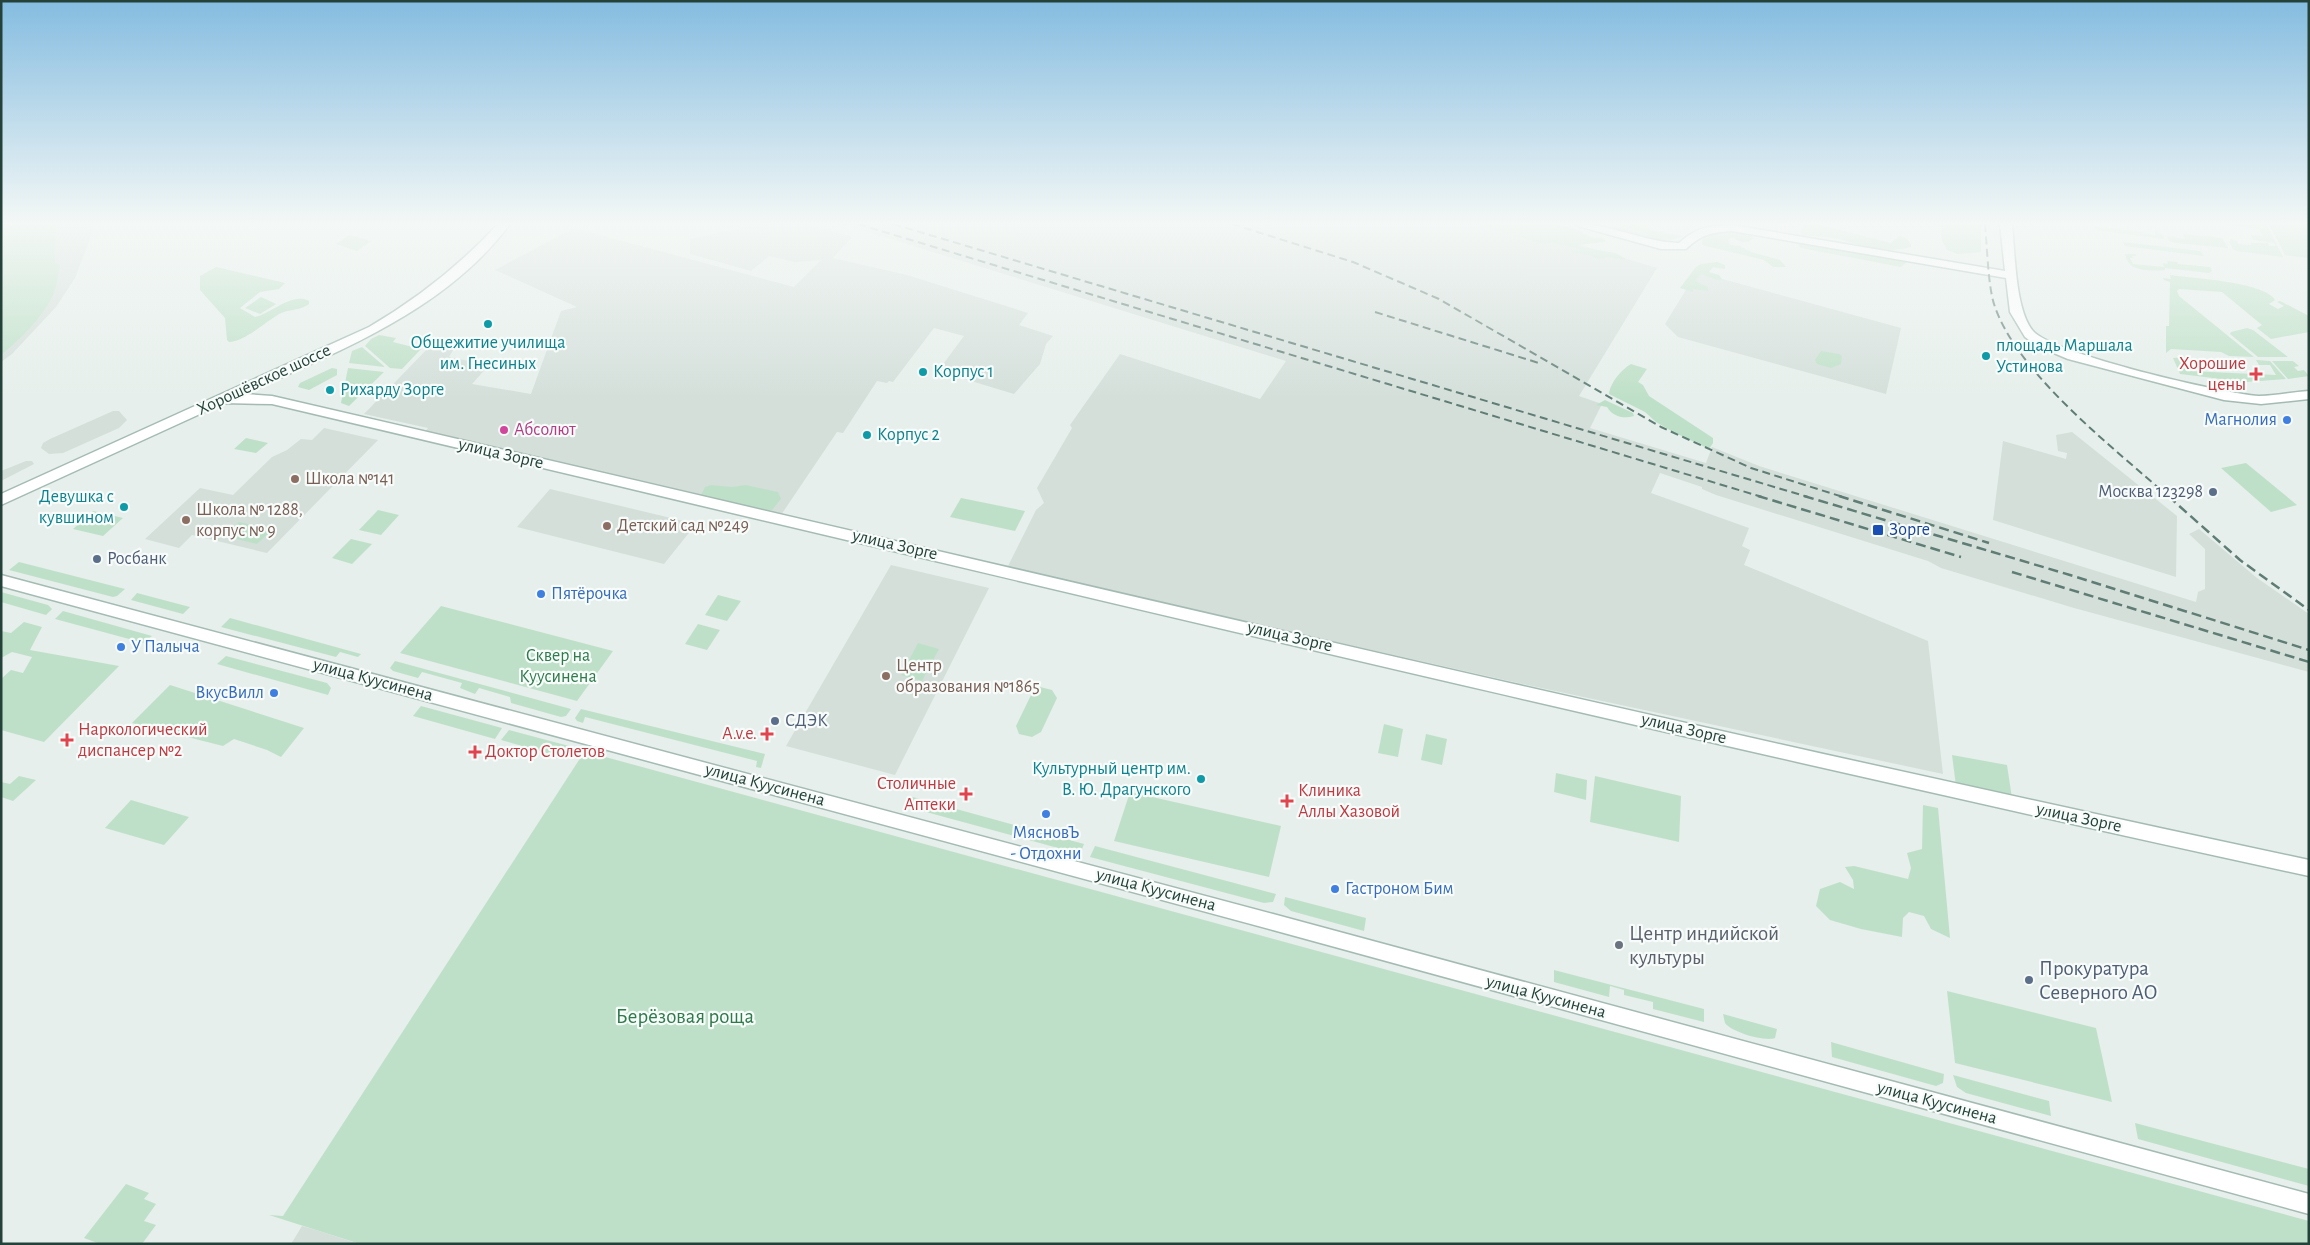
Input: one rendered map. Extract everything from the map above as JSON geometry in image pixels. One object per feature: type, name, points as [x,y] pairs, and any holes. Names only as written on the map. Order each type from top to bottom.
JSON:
[{"type":"main road","name":"Хорошёвское шоссе","points":[[1,492],[369,322],[431,282]]},
{"type":"main road","name":"Хорошёвское шоссе","points":[[1,500],[359,337],[420,301],[444,282]]},
{"type":"main road","points":[[2012,282],[2016,312],[2029,334],[2041,343],[2064,353],[2095,363],[2224,396],[2268,400],[2309,395]]},
{"type":"main road","points":[[272,400],[264,392],[275,376]]},
{"type":"main road","name":"улица Зорге","points":[[223,400],[251,398],[272,400],[1524,692],[2048,812],[2309,868]]},
{"type":"main road","name":"улица Куусинена","points":[[1,580],[1273,922],[2309,1204]]},
{"type":"shaded area","points":[[1,282],[72,282],[56,307],[12,354],[1,362]]},
{"type":"shaded area","points":[[522,282],[776,282],[794,287],[799,282],[930,282],[1028,313],[1019,325],[1053,336],[1046,344],[1040,364],[1014,394],[938,371],[964,336],[934,328],[893,382],[877,381],[843,433],[837,432],[781,515],[424,433],[428,428],[364,414],[435,341],[458,342],[449,357],[489,365],[472,384],[531,394],[561,311],[577,307]]},
{"type":"shaded area","points":[[1030,282],[1648,282],[1579,396],[1602,404],[1590,428],[1706,463],[1712,447],[1759,466],[2196,602],[2198,592],[2205,589],[2205,549],[2189,534],[2199,529],[2257,578],[2309,614],[2309,672],[2074,608],[1941,568],[1928,561],[1716,495],[1702,489],[1702,487],[1660,473],[1651,493],[1749,528],[1742,546],[1750,550],[1744,565],[1928,641],[1943,774],[1532,686],[1007,568],[1036,510],[1044,503],[1037,488],[1072,428],[1070,425],[1120,354],[1260,399],[1286,361]]},
{"type":"shaded area","points":[[1691,282],[1734,282],[1901,328],[1886,394],[1678,337],[1665,324]]},
{"type":"shaded area","points":[[113,411],[119,411],[127,420],[119,428],[63,453],[49,454],[41,448],[43,443],[50,439]]},
{"type":"shaded area","name":"Школа №141","points":[[324,428],[378,440],[267,553],[192,535],[179,548],[145,539],[200,488],[233,495],[272,457],[287,450],[301,439],[312,440]]},
{"type":"shaded area","points":[[2072,432],[2177,516],[2176,577],[1993,520],[2003,441],[2066,459],[2067,453],[2058,451],[2056,435]]},
{"type":"shaded area","points":[[26,461],[32,461],[34,464],[1,481],[1,471]]},
{"type":"shaded area","name":"Детский сад №249","points":[[550,489],[696,524],[664,564],[517,527]]},
{"type":"shaded area","name":"Центр образования №1865","points":[[891,565],[989,588],[895,775],[786,746]]},
{"type":"shaded area","points":[[302,1226],[316,1230],[359,1244],[291,1244]]},
{"type":"green space","points":[[1,282],[57,282],[50,301],[38,318],[1,355]]},
{"type":"green space","points":[[200,282],[285,283],[279,289],[260,292],[240,308],[255,317],[296,299],[309,301],[309,304],[302,308],[279,314],[241,339],[229,342],[227,340],[225,318],[200,290]]},
{"type":"green space","points":[[1684,282],[1697,282],[1708,287],[1708,291],[1693,289],[1693,292],[1680,288]]},
{"type":"green space","points":[[2170,282],[2228,282],[2243,285],[2268,294],[2275,300],[2269,304],[2278,309],[2284,306],[2277,302],[2280,301],[2309,316],[2309,332],[2271,339],[2257,328],[2262,325],[2222,292],[2179,289],[2177,291],[2179,296],[2254,357],[2229,356],[2221,352],[2171,349],[2166,353],[2166,326],[2169,326]]},
{"type":"green space","points":[[261,297],[276,304],[260,314],[245,308]]},
{"type":"green space","points":[[2247,328],[2253,330],[2288,357],[2258,357],[2230,334],[2231,332]]},
{"type":"green space","points":[[379,335],[396,338],[393,342],[421,349],[402,369],[390,368],[365,346],[371,339]]},
{"type":"green space","points":[[362,347],[385,367],[349,363],[352,351]]},
{"type":"green space","points":[[1821,351],[1839,354],[1842,356],[1841,364],[1831,368],[1817,364],[1815,360]]},
{"type":"green space","points":[[2185,357],[2188,361],[2182,361],[2188,371],[2276,375],[2270,365],[2259,365],[2256,360],[2270,361],[2286,379],[2246,382],[2180,374],[2173,358]]},
{"type":"green space","points":[[2272,361],[2293,361],[2299,366],[2294,367],[2298,371],[2304,370],[2309,376],[2288,379]]},
{"type":"green space","points":[[1631,364],[1647,369],[1638,382],[1643,385],[1649,396],[1713,438],[1713,443],[1709,449],[1673,432],[1656,422],[1645,412],[1609,394],[1617,377]]},
{"type":"green space","points":[[332,368],[337,369],[337,375],[309,390],[298,387],[300,383]]},
{"type":"green space","points":[[348,368],[384,372],[349,406],[341,403]]},
{"type":"green space","points":[[1605,400],[1633,413],[1634,416],[1619,416],[1612,413],[1607,407],[1596,405]]},
{"type":"green space","points":[[246,438],[268,443],[256,453],[234,449]]},
{"type":"green space","points":[[2246,463],[2297,505],[2271,512],[2221,468]]},
{"type":"green space","points":[[711,485],[732,487],[746,485],[778,492],[781,499],[772,510],[766,511],[701,495],[705,487]]},
{"type":"green space","points":[[961,498],[1025,511],[1015,531],[950,517]]},
{"type":"green space","points":[[378,510],[399,515],[381,535],[359,530]]},
{"type":"green space","points":[[93,511],[123,518],[103,536],[73,529]]},
{"type":"green space","points":[[239,522],[272,530],[257,544],[224,536]]},
{"type":"green space","points":[[351,539],[372,544],[352,564],[332,558]]},
{"type":"green space","points":[[19,562],[125,589],[113,597],[9,570]]},
{"type":"green space","points":[[1,592],[48,605],[52,609],[46,615],[1,602]]},
{"type":"green space","points":[[137,593],[190,607],[183,614],[131,600]]},
{"type":"green space","points":[[718,595],[741,601],[727,621],[705,615]]},
{"type":"green space","name":"Сквер на Куусинена","points":[[441,606],[613,651],[577,701],[400,653]]},
{"type":"green space","points":[[63,611],[152,636],[144,643],[55,619]]},
{"type":"green space","points":[[230,618],[361,654],[358,657],[340,652],[336,657],[221,627]]},
{"type":"green space","points":[[24,622],[42,627],[30,650],[119,666],[44,742],[1,730],[1,679],[11,670],[23,673],[32,657],[12,652],[1,658],[1,631],[11,633]]},
{"type":"green space","points":[[698,624],[720,630],[707,650],[685,644]]},
{"type":"green space","points":[[918,643],[939,649],[922,681],[901,675]]},
{"type":"green space","points":[[226,656],[327,683],[331,688],[328,695],[217,664]]},
{"type":"green space","points":[[395,661],[571,709],[566,716],[561,717],[511,703],[510,697],[479,688],[475,694],[460,688],[462,683],[422,672],[418,678],[393,671],[390,668]]},
{"type":"green space","points":[[170,685],[304,728],[281,757],[267,750],[234,739],[223,746],[132,723]]},
{"type":"green space","points":[[1040,687],[1052,690],[1057,698],[1041,732],[1032,737],[1019,734],[1016,726],[1035,688]]},
{"type":"green space","points":[[421,706],[502,728],[495,739],[413,716]]},
{"type":"green space","points":[[581,709],[765,754],[761,768],[756,767],[757,761],[585,717],[583,723],[575,718]]},
{"type":"green space","points":[[1384,724],[1403,729],[1398,757],[1378,753]]},
{"type":"green space","points":[[509,730],[569,746],[561,757],[501,740]]},
{"type":"green space","points":[[1426,734],[1447,739],[1442,765],[1421,760]]},
{"type":"green space","name":"Берёзовая роща","points":[[587,752],[2309,1221],[2309,1244],[360,1244],[269,1215],[283,1216],[579,760]]},
{"type":"green space","points":[[1952,755],[2007,765],[2012,798],[1956,786]]},
{"type":"green space","points":[[1556,773],[1587,780],[1586,800],[1554,792]]},
{"type":"green space","points":[[19,776],[36,780],[13,801],[1,797],[1,782],[10,784]]},
{"type":"green space","points":[[1595,776],[1681,796],[1679,842],[1590,822]]},
{"type":"green space","points":[[1130,792],[1281,826],[1269,877],[1114,841]]},
{"type":"green space","points":[[909,796],[1084,844],[1080,854],[915,809],[907,803]]},
{"type":"green space","points":[[131,800],[189,817],[164,845],[105,828]]},
{"type":"green space","points":[[1923,805],[1938,808],[1950,938],[1931,929],[1924,916],[1909,912],[1903,918],[1902,937],[1861,929],[1830,920],[1816,906],[1820,889],[1840,882],[1854,889],[1853,880],[1845,867],[1854,866],[1908,879],[1911,868],[1907,853],[1922,849]]},
{"type":"green space","points":[[1095,846],[1276,894],[1273,902],[1264,903],[1090,857]]},
{"type":"green space","points":[[1285,897],[1366,918],[1364,931],[1291,911],[1284,905]]},
{"type":"green space","points":[[1554,970],[1704,1009],[1704,1022],[1653,1009],[1653,1002],[1624,995],[1624,990],[1610,986],[1609,997],[1554,982]]},
{"type":"green space","points":[[1947,991],[2096,1028],[2112,1102],[1955,1063]]},
{"type":"green space","points":[[1723,1014],[1777,1029],[1775,1038],[1764,1039],[1734,1030],[1725,1023]]},
{"type":"green space","points":[[1831,1042],[1944,1074],[1943,1083],[1936,1086],[1832,1057]]},
{"type":"green space","points":[[1953,1075],[2049,1101],[2051,1116],[1966,1093],[1957,1087]]},
{"type":"green space","points":[[2135,1123],[2309,1169],[2309,1186],[2138,1139]]},
{"type":"green space","points":[[126,1184],[149,1193],[144,1199],[156,1204],[144,1221],[156,1225],[142,1244],[100,1244],[84,1238]]},
{"type":"railway","points":[[1050,282],[1762,497]]},
{"type":"railway","points":[[1088,282],[1808,497]]},
{"type":"railway","points":[[1400,282],[1439,299],[1661,427],[1751,468],[1843,497]]},
{"type":"railway","points":[[1990,282],[1994,304],[2006,330],[2023,357],[2045,383],[2096,433],[2169,497]]},
{"type":"railway","points":[[1375,312],[1542,364]]},
{"type":"railway","points":[[1758,496],[1961,557]]},
{"type":"railway","points":[[1804,496],[2070,575],[2309,650]]},
{"type":"railway","points":[[1839,496],[1989,543]]},
{"type":"railway","points":[[2168,496],[2240,560],[2309,610]]},
{"type":"railway","points":[[2012,572],[2309,662]]},
{"type":"place","name":"Общежитие училища им. Гнесиных","points":[[488,324]]},
{"type":"place","name":"площадь Маршала Устинова","points":[[1986,356]]},
{"type":"place","name":"Корпус 1","points":[[923,372]]},
{"type":"place","name":"Хорошие цены","points":[[2256,374]]},
{"type":"place","name":"Рихарду Зорге","points":[[330,390]]},
{"type":"place","name":"Магнолия","points":[[2287,420]]},
{"type":"place","name":"Абсолют","points":[[504,430]]},
{"type":"place","name":"Корпус 2","points":[[867,435]]},
{"type":"place","name":"Школа №141","points":[[295,479]]},
{"type":"place","name":"Москва 123298","points":[[2213,492]]},
{"type":"place","name":"Девушка с кувшином","points":[[124,507]]},
{"type":"place","name":"Школа № 1288, корпус № 9","points":[[186,520]]},
{"type":"place","name":"Детский сад №249","points":[[607,526]]},
{"type":"place","name":"Зорге","points":[[1878,530]]},
{"type":"place","name":"Росбанк","points":[[97,559]]},
{"type":"place","name":"Пятёрочка","points":[[541,594]]},
{"type":"place","name":"У Палыча","points":[[121,647]]},
{"type":"place","name":"Центр образования №1865","points":[[886,676]]},
{"type":"place","name":"ВкусВилл","points":[[274,693]]},
{"type":"place","name":"СДЭК","points":[[775,721]]},
{"type":"place","name":"A.v.e.","points":[[767,734]]},
{"type":"place","name":"Наркологический диспансер №2","points":[[67,740]]},
{"type":"place","name":"Доктор Столетов","points":[[475,752]]},
{"type":"place","name":"Культурный центр им. В. Ю. Драгунского","points":[[1201,779]]},
{"type":"place","name":"Столичные Аптеки","points":[[966,794]]},
{"type":"place","name":"Клиника Аллы Хазовой","points":[[1287,801]]},
{"type":"place","name":"МясновЪ - Отдохни","points":[[1046,814]]},
{"type":"place","name":"Гастроном Бим","points":[[1335,889]]},
{"type":"place","name":"Центр индийской культуры","points":[[1619,945]]},
{"type":"place","name":"Прокуратура Северного АО","points":[[2029,980]]}]
